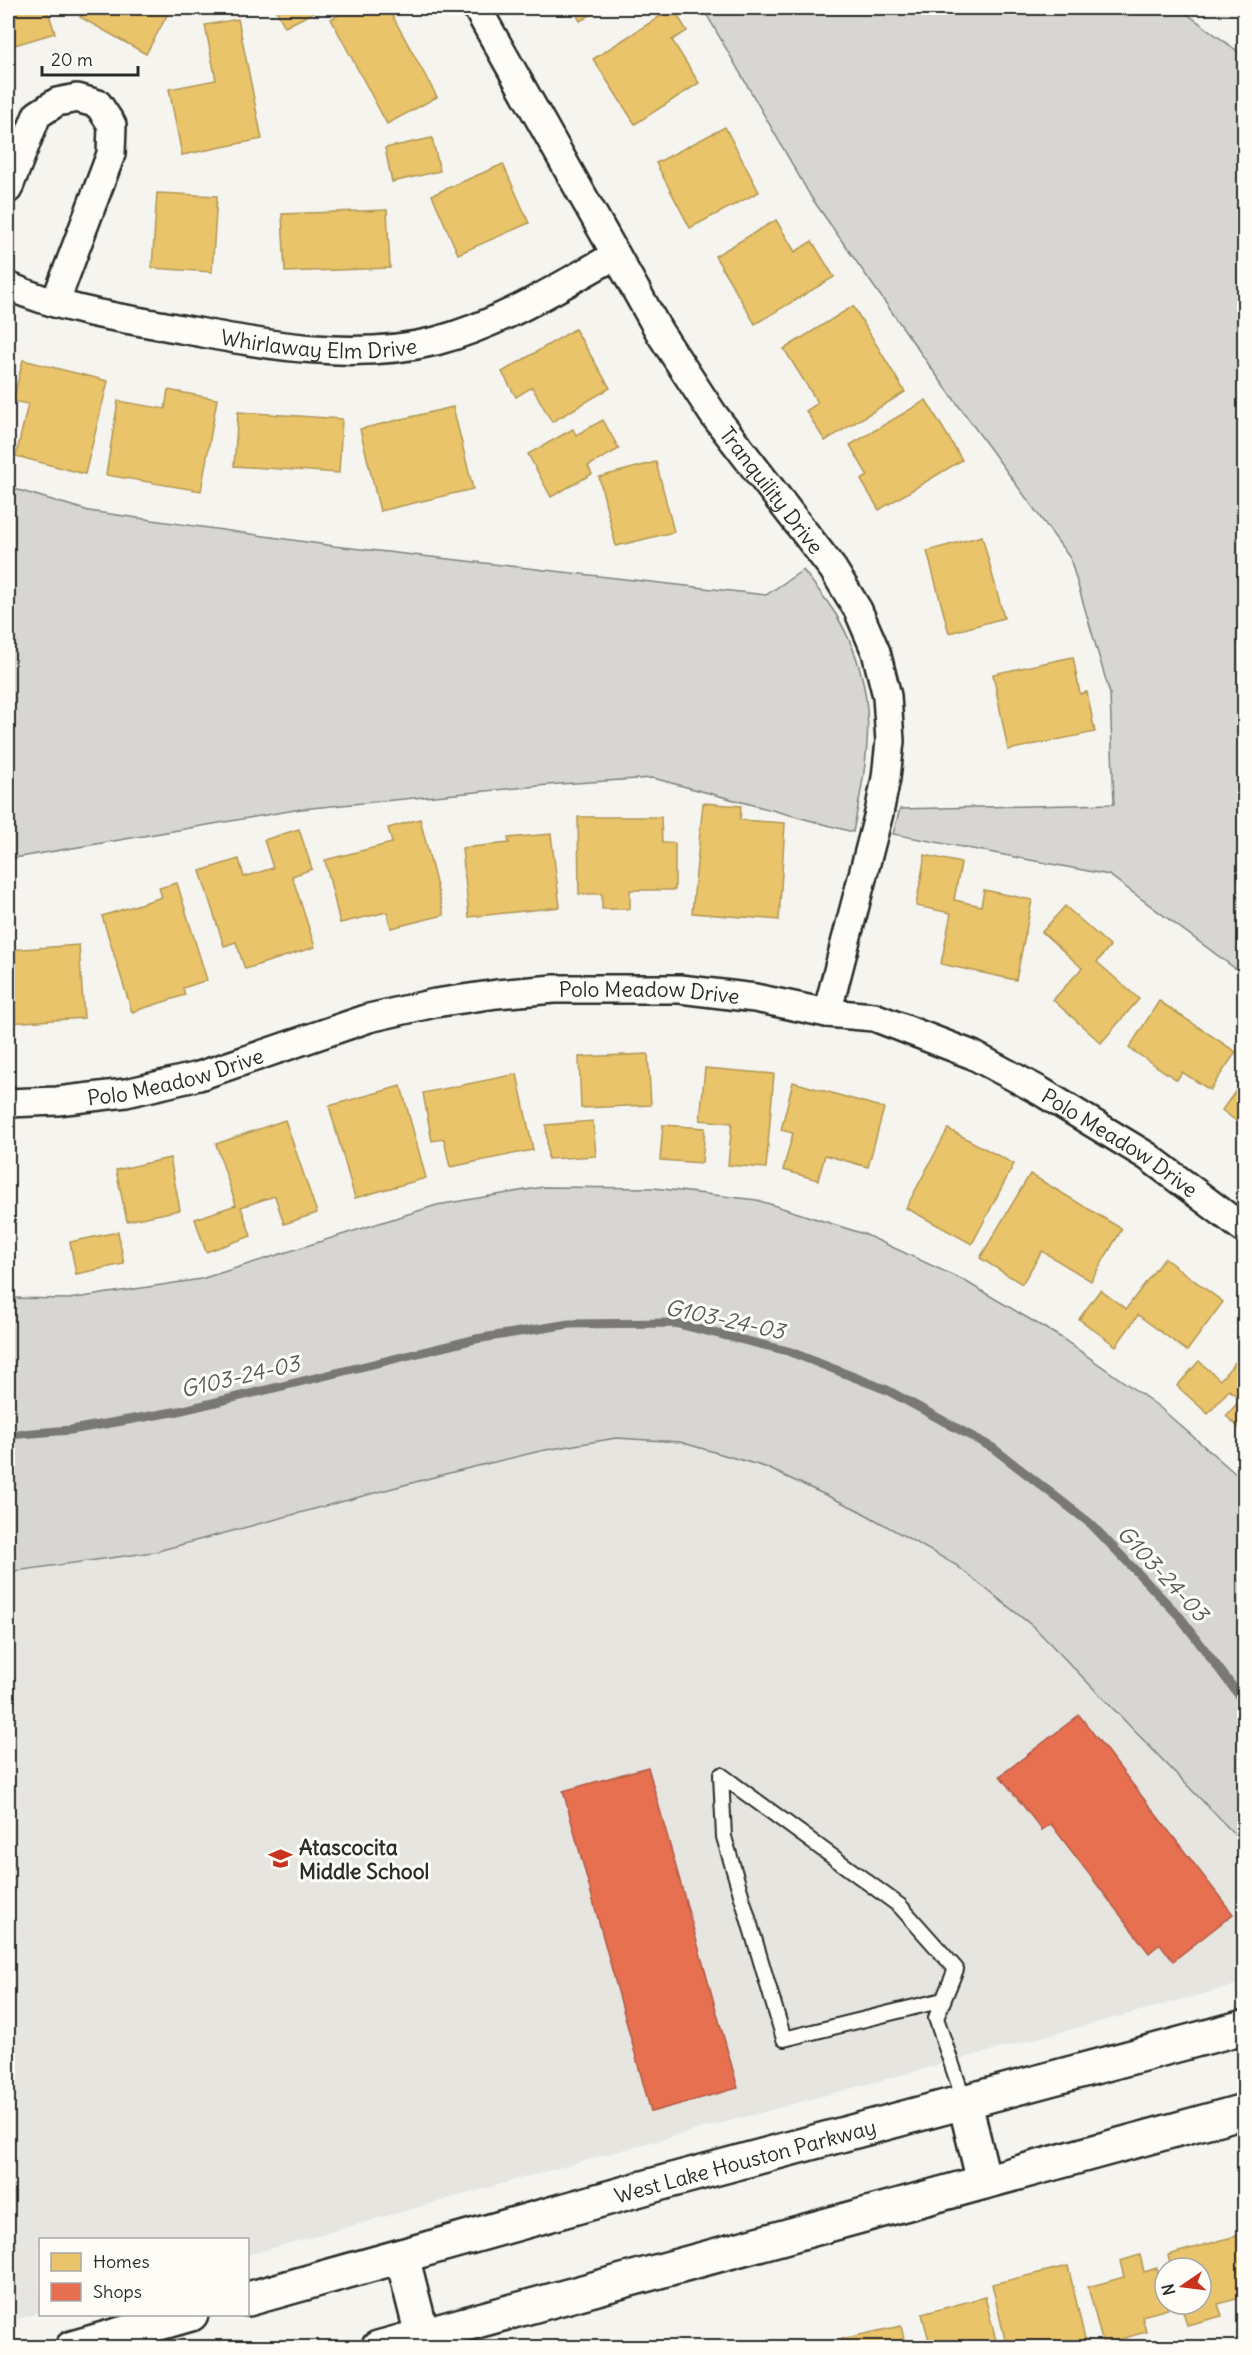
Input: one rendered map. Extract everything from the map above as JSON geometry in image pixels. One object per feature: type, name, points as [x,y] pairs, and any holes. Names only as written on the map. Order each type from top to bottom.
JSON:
[{"type":"main road","name":"West Lake Houston Parkway","points":[[249,2299],[665,2182],[1245,2027]]},
{"type":"main road","points":[[965,2103],[984,2182]]},
{"type":"main road","points":[[378,2348],[1245,2111]]},
{"type":"main road","points":[[402,2256],[422,2336]]},
{"type":"main road","points":[[72,2348],[184,2316]]},
{"type":"street","name":"Tranquility Drive","points":[[477,8],[660,333],[713,414],[833,569],[858,610],[876,652],[887,696],[890,741],[886,778],[827,1013]]},
{"type":"street","points":[[8,189],[37,115],[57,102],[77,98],[98,104],[112,125],[111,154],[55,303]]},
{"type":"street","name":"Whirlaway Elm Drive","points":[[8,286],[55,303],[117,318],[242,340],[310,348],[348,350],[393,348],[470,331],[525,306],[616,255]]},
{"type":"street","name":"Polo Meadow Drive","points":[[8,1103],[57,1101],[126,1093],[199,1076],[369,1018],[435,1003],[554,989],[680,989],[755,998],[827,1013],[874,1017],[973,1055],[1040,1091],[1147,1156],[1245,1229]]},
{"type":"lane","points":[[943,2000],[784,2039],[724,1837],[721,1775],[900,1906],[956,1969],[936,2018],[965,2103]]},
{"type":"shaded area","points":[[703,8],[1179,8],[1244,56],[1244,975],[1109,875],[893,834],[900,809],[1114,804],[1110,694],[1070,558],[934,372],[811,197]]},
{"type":"shaded area","points":[[8,487],[89,511],[334,546],[766,595],[803,570],[838,618],[852,645],[866,697],[867,749],[853,832],[653,778],[559,784],[301,809],[8,859]]},
{"type":"shaded area","points":[[543,1187],[654,1188],[757,1200],[864,1234],[963,1280],[1060,1337],[1158,1406],[1244,1481],[1244,1844],[1035,1628],[956,1565],[858,1510],[765,1467],[680,1442],[616,1438],[540,1451],[154,1552],[8,1572],[8,1298],[69,1299],[201,1279],[437,1205]]},
{"type":"shaded area","points":[[616,1438],[680,1442],[765,1467],[858,1510],[956,1565],[1035,1628],[1244,1844],[1244,1983],[633,2147],[249,2255],[249,2238],[39,2238],[39,2312],[8,2322],[8,1572],[154,1552],[540,1451]]},
{"type":"building: Homes","points":[[8,8],[47,8],[55,33],[8,47]]},
{"type":"building: Homes","points":[[86,8],[171,8],[146,54],[80,17]]},
{"type":"building: Homes","points":[[275,8],[322,8],[285,27]]},
{"type":"building: Homes","points":[[352,8],[388,8],[437,97],[387,124],[331,19]]},
{"type":"building: Homes","points":[[573,8],[603,8],[580,21]]},
{"type":"building: Homes","points":[[673,8],[687,31],[672,40],[699,83],[635,124],[593,59]]},
{"type":"building: Homes","points":[[238,19],[262,139],[182,155],[169,89],[216,80],[205,25]]},
{"type":"building: Homes","points":[[725,127],[759,192],[690,228],[656,163]]},
{"type":"building: Homes","points":[[432,138],[440,171],[392,182],[385,148]]},
{"type":"building: Homes","points":[[503,164],[529,223],[458,254],[432,195]]},
{"type":"building: Homes","points":[[157,193],[217,196],[212,272],[152,268]]},
{"type":"building: Homes","points":[[387,210],[390,268],[285,272],[282,214]]},
{"type":"building: Homes","points":[[776,220],[795,252],[812,241],[834,277],[755,324],[715,256]]},
{"type":"building: Homes","points":[[853,306],[905,392],[825,441],[806,411],[818,403],[784,349]]},
{"type":"building: Homes","points":[[575,329],[610,388],[552,422],[532,387],[516,397],[502,372]]},
{"type":"building: Homes","points":[[23,360],[108,381],[85,474],[16,456],[28,404],[13,401]]},
{"type":"building: Homes","points":[[168,390],[217,399],[201,491],[106,475],[118,401],[165,409]]},
{"type":"building: Homes","points":[[926,400],[962,460],[879,510],[861,480],[868,476],[850,445]]},
{"type":"building: Homes","points":[[453,407],[473,489],[380,511],[360,429]]},
{"type":"building: Homes","points":[[238,412],[342,419],[339,473],[234,466]]},
{"type":"building: Homes","points":[[603,420],[619,449],[588,466],[592,474],[551,497],[528,454],[573,429],[576,435]]},
{"type":"building: Homes","points":[[656,462],[674,532],[616,546],[599,477]]},
{"type":"building: Homes","points":[[982,536],[1004,618],[949,633],[927,551]]},
{"type":"building: Homes","points":[[1073,657],[1080,694],[1087,692],[1095,732],[1008,750],[993,674]]},
{"type":"building: Homes","points":[[703,803],[741,806],[740,820],[785,823],[779,920],[692,913]]},
{"type":"building: Homes","points":[[578,817],[661,817],[662,843],[675,843],[675,890],[630,890],[630,909],[602,909],[602,894],[579,894]]},
{"type":"building: Homes","points":[[420,819],[444,915],[391,928],[387,912],[340,923],[325,860],[392,843],[388,828]]},
{"type":"building: Homes","points":[[299,829],[312,869],[292,876],[315,947],[245,969],[236,942],[224,946],[200,871],[239,859],[244,877],[273,868],[264,840]]},
{"type":"building: Homes","points":[[551,834],[560,907],[469,917],[462,848],[509,843],[508,838]]},
{"type":"building: Homes","points":[[925,855],[961,863],[954,900],[981,906],[984,890],[1032,900],[1016,980],[941,964],[951,913],[916,906]]},
{"type":"building: Homes","points":[[177,883],[207,980],[183,988],[185,995],[132,1012],[102,916],[162,897],[159,888]]},
{"type":"building: Homes","points":[[1065,906],[1110,946],[1097,962],[1139,999],[1101,1043],[1053,1000],[1082,968],[1042,932]]},
{"type":"building: Homes","points":[[79,945],[84,1018],[8,1023],[8,950]]},
{"type":"building: Homes","points":[[1159,1001],[1236,1052],[1210,1090],[1182,1072],[1177,1080],[1129,1048]]},
{"type":"building: Homes","points":[[648,1054],[651,1105],[581,1108],[579,1057]]},
{"type":"building: Homes","points":[[705,1068],[774,1074],[766,1168],[728,1165],[732,1123],[700,1120]]},
{"type":"building: Homes","points":[[517,1074],[533,1150],[450,1167],[444,1139],[432,1141],[423,1093]]},
{"type":"building: Homes","points":[[1244,1079],[1244,1127],[1222,1110]]},
{"type":"building: Homes","points":[[793,1082],[884,1108],[868,1167],[825,1155],[818,1180],[783,1170],[793,1133],[781,1130]]},
{"type":"building: Homes","points":[[401,1086],[426,1178],[355,1198],[329,1106]]},
{"type":"building: Homes","points":[[285,1120],[317,1213],[284,1224],[275,1196],[241,1207],[251,1236],[206,1252],[195,1219],[236,1205],[216,1144]]},
{"type":"building: Homes","points":[[593,1121],[596,1156],[548,1159],[546,1125]]},
{"type":"building: Homes","points":[[663,1125],[705,1128],[702,1163],[660,1160]]},
{"type":"building: Homes","points":[[948,1129],[1014,1164],[972,1244],[906,1208]]},
{"type":"building: Homes","points":[[170,1158],[180,1210],[127,1221],[116,1170]]},
{"type":"building: Homes","points":[[1030,1174],[1122,1229],[1091,1281],[1042,1251],[1022,1284],[980,1258]]},
{"type":"building: Homes","points":[[118,1232],[124,1264],[76,1274],[70,1242]]},
{"type":"building: Homes","points":[[1164,1258],[1223,1302],[1187,1351],[1138,1315],[1116,1346],[1079,1319],[1100,1290],[1126,1309]]},
{"type":"building: Homes","points":[[1244,1352],[1244,1432],[1226,1416],[1241,1399],[1229,1390],[1208,1414],[1177,1386],[1199,1361],[1220,1380]]},
{"type":"building: Homes","points":[[1240,2235],[1244,2250],[1244,2297],[1218,2304],[1222,2316],[1187,2325],[1184,2316],[1213,2316],[1213,2256],[1168,2255]]},
{"type":"building: Homes","points":[[1140,2255],[1144,2272],[1153,2269],[1153,2313],[1142,2316],[1146,2332],[1103,2344],[1088,2287],[1124,2277],[1120,2261]]},
{"type":"building: Homes","points":[[1068,2266],[1087,2348],[1007,2348],[992,2284]]},
{"type":"building: Homes","points":[[985,2297],[998,2348],[931,2348],[922,2314]]},
{"type":"building: Homes","points":[[901,2326],[906,2348],[843,2348],[841,2339]]},
{"type":"building: Shops","points":[[1079,1715],[1233,1914],[1173,1961],[1160,1944],[1149,1953],[1051,1824],[1042,1830],[1000,1776]]},
{"type":"building: Shops","points":[[648,1767],[738,2088],[651,2112],[563,1791]]},
{"type":"waterway","name":"G103-24-03","points":[[8,1435],[71,1430],[179,1411],[476,1339],[569,1324],[674,1323],[788,1351],[887,1390],[993,1448],[1091,1524],[1180,1617],[1244,1702]]},
{"type":"place","name":"Atascocita Middle School","points":[[281,1859]]}]
